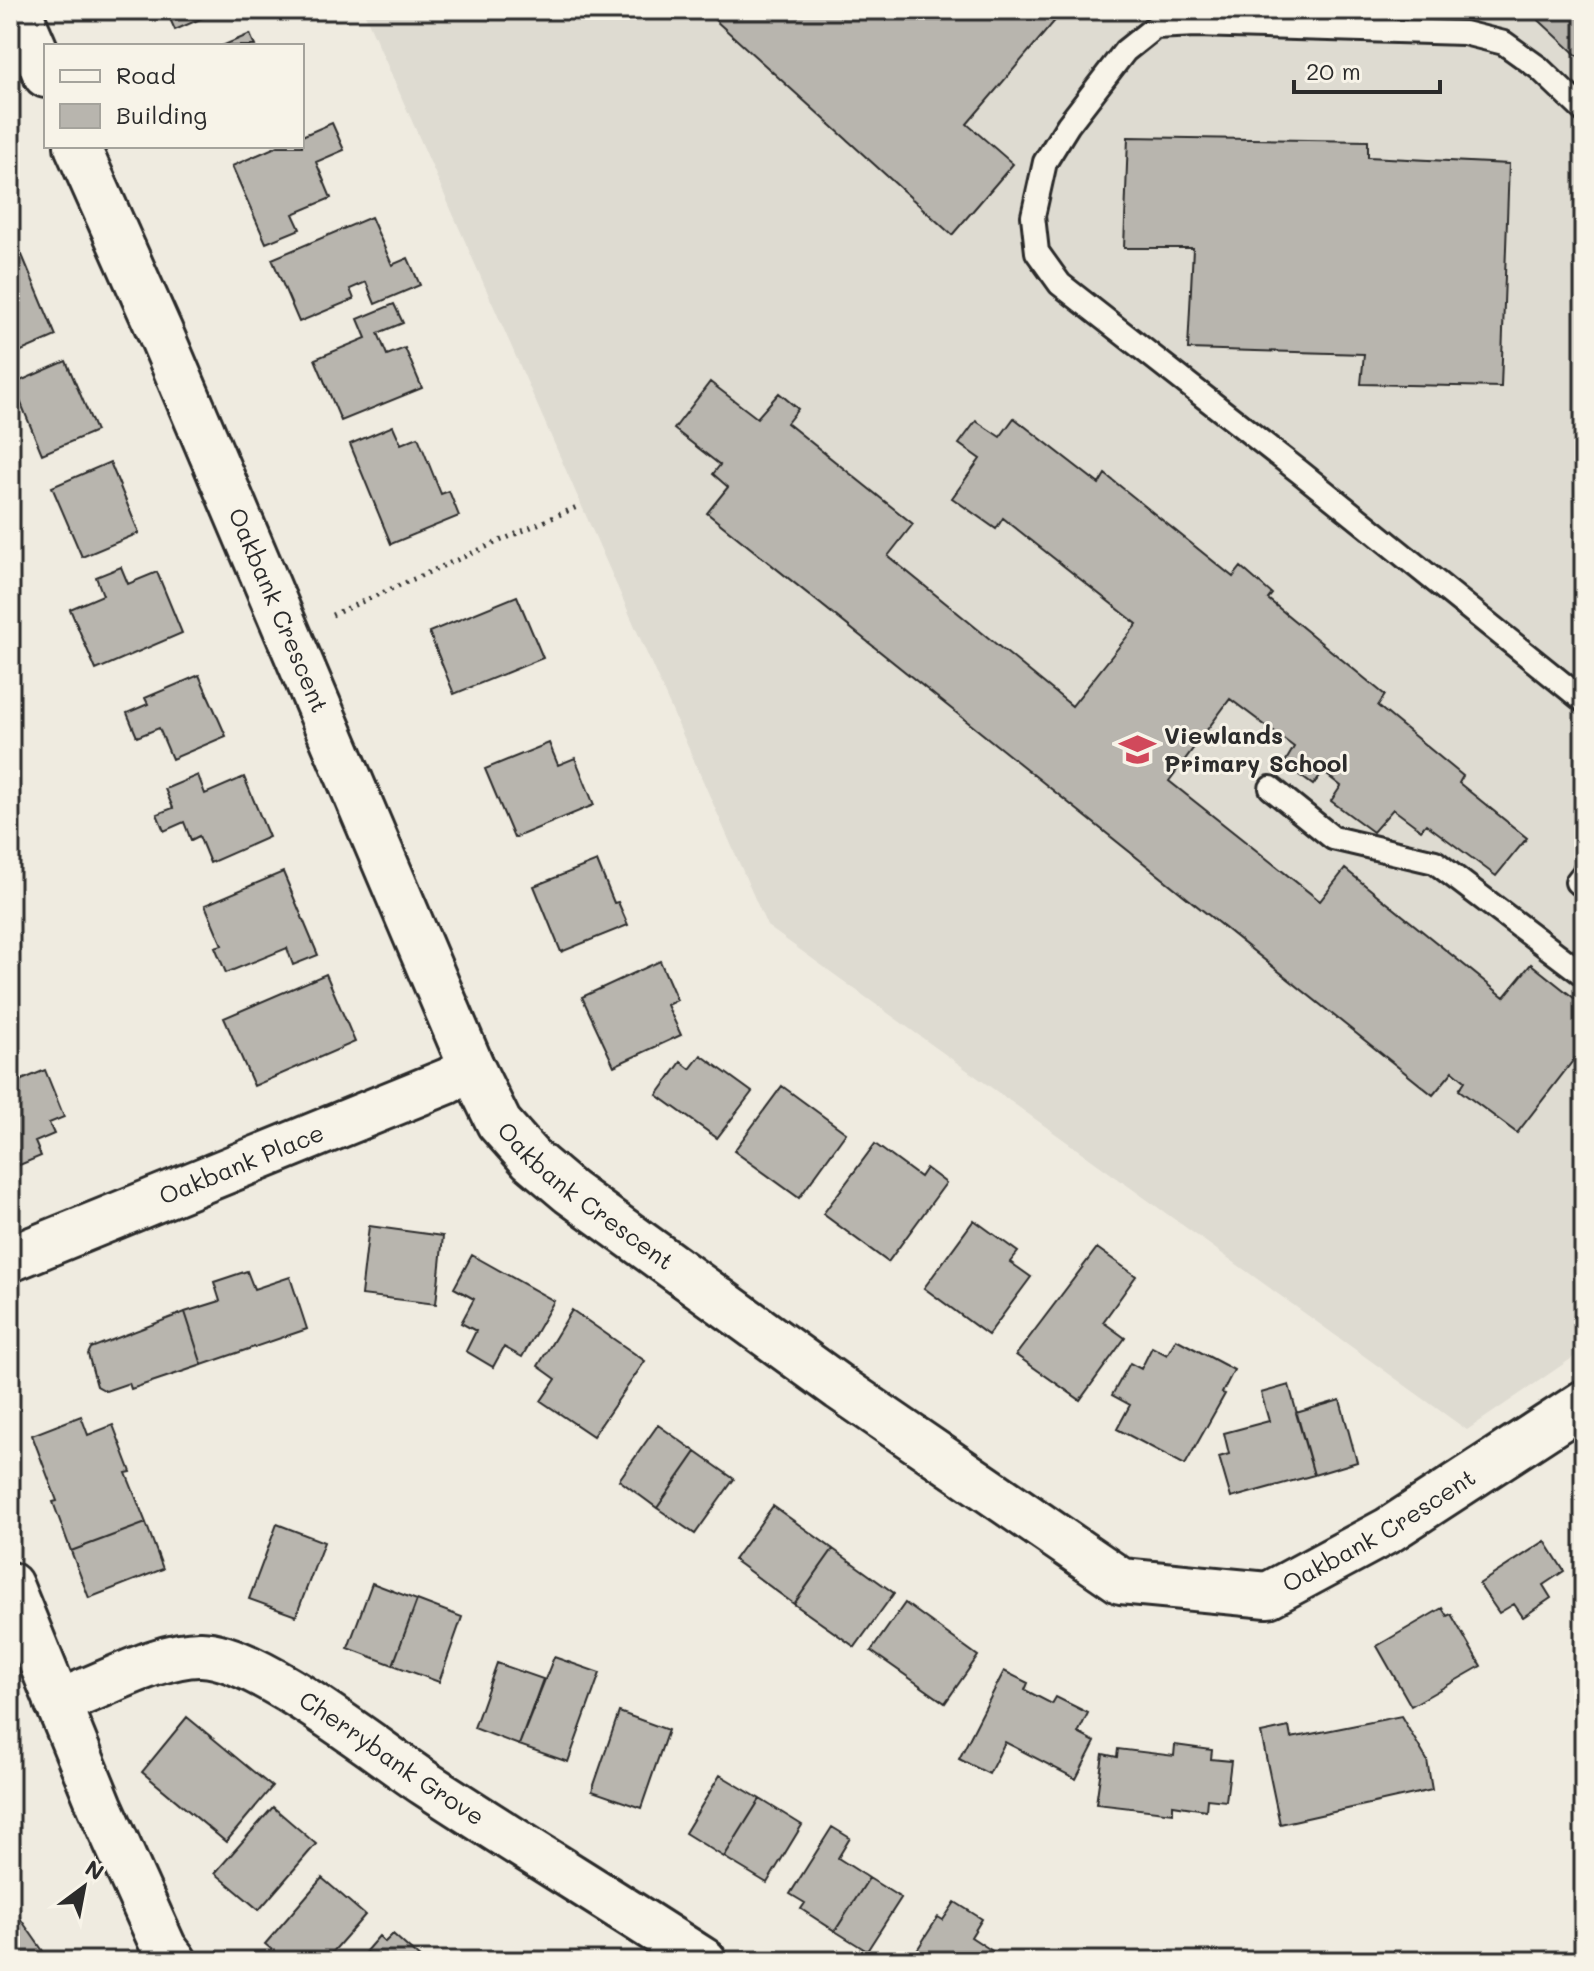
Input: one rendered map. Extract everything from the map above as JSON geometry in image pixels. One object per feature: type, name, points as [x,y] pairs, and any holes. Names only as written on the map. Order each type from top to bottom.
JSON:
[{"type":"street","points":[[18,10],[44,70]]},
{"type":"street","name":"Oakbank Crescent","points":[[78,148],[160,332],[472,1068],[499,1123],[531,1159],[570,1192],[840,1388],[1121,1581],[1268,1595],[1389,1530],[1584,1403]]},
{"type":"street","name":"Oakbank Place","points":[[10,1259],[448,1081],[472,1068]]},
{"type":"street","points":[[10,1585],[57,1702],[164,1948],[174,1961]]},
{"type":"street","name":"Cherrybank Grove","points":[[57,1702],[186,1655],[211,1655],[225,1659],[302,1699],[425,1783],[704,1961]]},
{"type":"lane","points":[[1584,111],[1539,68],[1504,43],[1464,33],[1196,25],[1155,27],[1125,51],[1068,125],[1045,162],[1033,216],[1037,252],[1060,284],[1584,701]]},
{"type":"lane","points":[[1271,788],[1333,838],[1435,862],[1584,975]]},
{"type":"path","points":[[287,635],[579,506]]},
{"type":"shaded area","points":[[363,10],[1584,10],[1584,1350],[1467,1430],[767,926]]},
{"type":"building","points":[[166,10],[221,10],[175,30]]},
{"type":"building","points":[[704,10],[1064,10],[967,124],[1013,164],[952,235]]},
{"type":"building","points":[[1528,10],[1584,10],[1584,62]]},
{"type":"building","points":[[250,34],[254,44],[227,44]]},
{"type":"building","points":[[332,123],[344,150],[316,162],[331,198],[293,214],[300,229],[266,243],[232,166],[273,148],[304,148],[304,135]]},
{"type":"building","points":[[1128,137],[1368,141],[1368,157],[1509,164],[1501,387],[1361,384],[1364,354],[1188,349],[1193,248],[1124,248]]},
{"type":"building","points":[[371,217],[392,265],[408,258],[420,285],[375,304],[366,282],[350,289],[354,299],[299,322],[272,259]]},
{"type":"building","points":[[22,255],[56,336],[10,356],[10,260]]},
{"type":"building","points":[[394,304],[403,323],[378,333],[387,355],[405,348],[422,388],[341,421],[315,359],[366,338],[358,319]]},
{"type":"building","points":[[66,361],[96,431],[42,454],[13,384]]},
{"type":"building","points":[[710,382],[757,418],[779,393],[798,409],[787,423],[913,524],[888,556],[1072,706],[1137,624],[1003,518],[996,529],[952,498],[980,459],[959,444],[976,421],[1000,437],[1014,418],[1099,484],[1105,474],[1233,577],[1241,567],[1272,594],[1268,599],[1385,695],[1378,706],[1463,776],[1459,783],[1527,838],[1496,876],[1426,824],[1421,830],[1393,809],[1373,832],[1331,801],[1341,786],[1323,772],[1313,785],[1284,764],[1294,747],[1230,699],[1169,781],[1320,901],[1345,869],[1504,997],[1531,964],[1584,1006],[1584,1057],[1579,1053],[1517,1133],[1459,1090],[1465,1081],[1453,1071],[1433,1095],[707,513],[728,487],[713,474],[720,465],[674,429]]},
{"type":"building","points":[[393,426],[401,444],[418,437],[441,494],[449,491],[459,516],[391,544],[350,444]]},
{"type":"building","points":[[110,462],[139,533],[82,557],[52,487]]},
{"type":"building","points":[[121,567],[128,584],[157,572],[182,633],[96,670],[70,609],[103,595],[96,577]]},
{"type":"building","points":[[517,596],[543,658],[454,694],[429,632]]},
{"type":"building","points":[[199,675],[226,736],[172,759],[159,728],[137,737],[127,713],[148,704],[145,698]]},
{"type":"building","points":[[549,743],[558,765],[575,758],[594,805],[514,838],[485,769]]},
{"type":"building","points":[[198,775],[205,794],[244,777],[269,837],[210,863],[199,836],[191,840],[184,822],[164,831],[157,814],[173,808],[165,789]]},
{"type":"building","points":[[597,861],[614,903],[618,902],[628,925],[561,952],[534,886]]},
{"type":"building","points":[[283,872],[318,955],[293,965],[287,948],[226,973],[215,947],[222,945],[205,905]]},
{"type":"building","points":[[660,961],[677,1000],[667,1005],[681,1035],[614,1066],[582,997]]},
{"type":"building","points":[[326,974],[355,1042],[254,1086],[224,1018]]},
{"type":"building","points":[[701,1055],[752,1092],[717,1138],[657,1095],[681,1062],[690,1069]]},
{"type":"building","points":[[45,1070],[64,1117],[49,1123],[54,1134],[35,1142],[41,1156],[10,1169],[10,1085]]},
{"type":"building","points":[[782,1086],[846,1133],[799,1198],[734,1151]]},
{"type":"building","points":[[875,1144],[920,1177],[926,1168],[946,1183],[888,1262],[823,1214]]},
{"type":"building","points":[[974,1220],[1018,1252],[1010,1262],[1031,1277],[988,1335],[924,1288]]},
{"type":"building","points":[[369,1226],[443,1236],[436,1304],[361,1295]]},
{"type":"building","points":[[1097,1248],[1136,1276],[1103,1322],[1125,1338],[1080,1400],[1016,1355]]},
{"type":"building","points":[[472,1255],[554,1301],[522,1357],[504,1347],[493,1367],[466,1351],[476,1331],[461,1323],[474,1299],[454,1288]]},
{"type":"building","points":[[247,1271],[254,1289],[290,1277],[307,1329],[202,1365],[185,1312],[220,1301],[214,1282]]},
{"type":"building","points":[[572,1310],[645,1361],[593,1436],[541,1401],[556,1379],[538,1366]]},
{"type":"building","points":[[185,1312],[202,1365],[131,1389],[129,1383],[106,1391],[97,1386],[88,1354],[91,1348]]},
{"type":"building","points":[[1176,1339],[1234,1370],[1222,1393],[1225,1394],[1185,1465],[1117,1429],[1130,1405],[1112,1395],[1130,1363],[1141,1369],[1152,1347],[1167,1355]]},
{"type":"building","points":[[1289,1385],[1314,1475],[1231,1498],[1219,1457],[1229,1454],[1224,1433],[1269,1421],[1261,1393]]},
{"type":"building","points":[[1340,1400],[1357,1462],[1314,1475],[1296,1413]]},
{"type":"building","points":[[81,1416],[88,1435],[113,1425],[131,1472],[126,1473],[146,1523],[71,1551],[53,1502],[57,1501],[32,1435]]},
{"type":"building","points":[[658,1425],[696,1452],[657,1508],[619,1480]]},
{"type":"building","points":[[696,1452],[734,1479],[695,1534],[657,1508]]},
{"type":"building","points":[[773,1506],[833,1549],[794,1604],[734,1560]]},
{"type":"building","points":[[146,1523],[163,1569],[89,1598],[71,1551]]},
{"type":"building","points":[[277,1524],[324,1542],[296,1616],[249,1599]]},
{"type":"building","points":[[1545,1541],[1564,1571],[1543,1585],[1551,1598],[1523,1617],[1514,1604],[1499,1613],[1479,1584]]},
{"type":"building","points":[[833,1549],[894,1593],[855,1647],[794,1604]]},
{"type":"building","points":[[372,1583],[417,1600],[393,1665],[348,1648]]},
{"type":"building","points":[[417,1600],[462,1617],[439,1682],[393,1665]]},
{"type":"building","points":[[905,1603],[978,1656],[945,1703],[871,1651]]},
{"type":"building","points":[[1442,1608],[1447,1616],[1451,1614],[1481,1666],[1411,1706],[1377,1646]]},
{"type":"building","points":[[554,1657],[600,1673],[568,1762],[519,1745]]},
{"type":"building","points":[[497,1663],[543,1679],[519,1745],[474,1728]]},
{"type":"building","points":[[1004,1671],[1028,1683],[1025,1690],[1052,1704],[1056,1697],[1088,1713],[1078,1733],[1095,1742],[1076,1779],[1005,1742],[989,1774],[959,1759]]},
{"type":"building","points":[[619,1712],[668,1730],[641,1808],[592,1791]]},
{"type":"building","points":[[1401,1716],[1427,1760],[1432,1790],[1280,1824],[1261,1733],[1289,1727],[1291,1738]]},
{"type":"building","points":[[187,1717],[272,1787],[226,1842],[142,1772]]},
{"type":"building","points":[[1175,1745],[1212,1750],[1211,1759],[1231,1761],[1226,1801],[1207,1799],[1206,1810],[1173,1805],[1173,1813],[1096,1804],[1103,1754],[1117,1757],[1118,1749],[1174,1756]]},
{"type":"building","points":[[720,1775],[760,1799],[724,1857],[685,1833]]},
{"type":"building","points":[[760,1799],[802,1825],[767,1883],[724,1857]]},
{"type":"building","points":[[273,1807],[316,1844],[259,1910],[215,1873]]},
{"type":"building","points":[[832,1827],[850,1838],[838,1858],[869,1878],[835,1931],[801,1909],[805,1903],[790,1894]]},
{"type":"building","points":[[322,1878],[365,1915],[325,1961],[285,1961],[265,1944]]},
{"type":"building","points":[[869,1878],[901,1898],[867,1951],[835,1931]]},
{"type":"building","points":[[955,1902],[982,1919],[971,1937],[1000,1956],[997,1961],[910,1961],[938,1917],[943,1920]]},
{"type":"building","points":[[15,1911],[43,1951],[29,1961],[10,1961],[10,1914]]},
{"type":"building","points":[[393,1934],[423,1961],[374,1961],[366,1951],[379,1936],[385,1942]]},
{"type":"place","name":"Viewlands Primary School","points":[[1138,750]]}]
